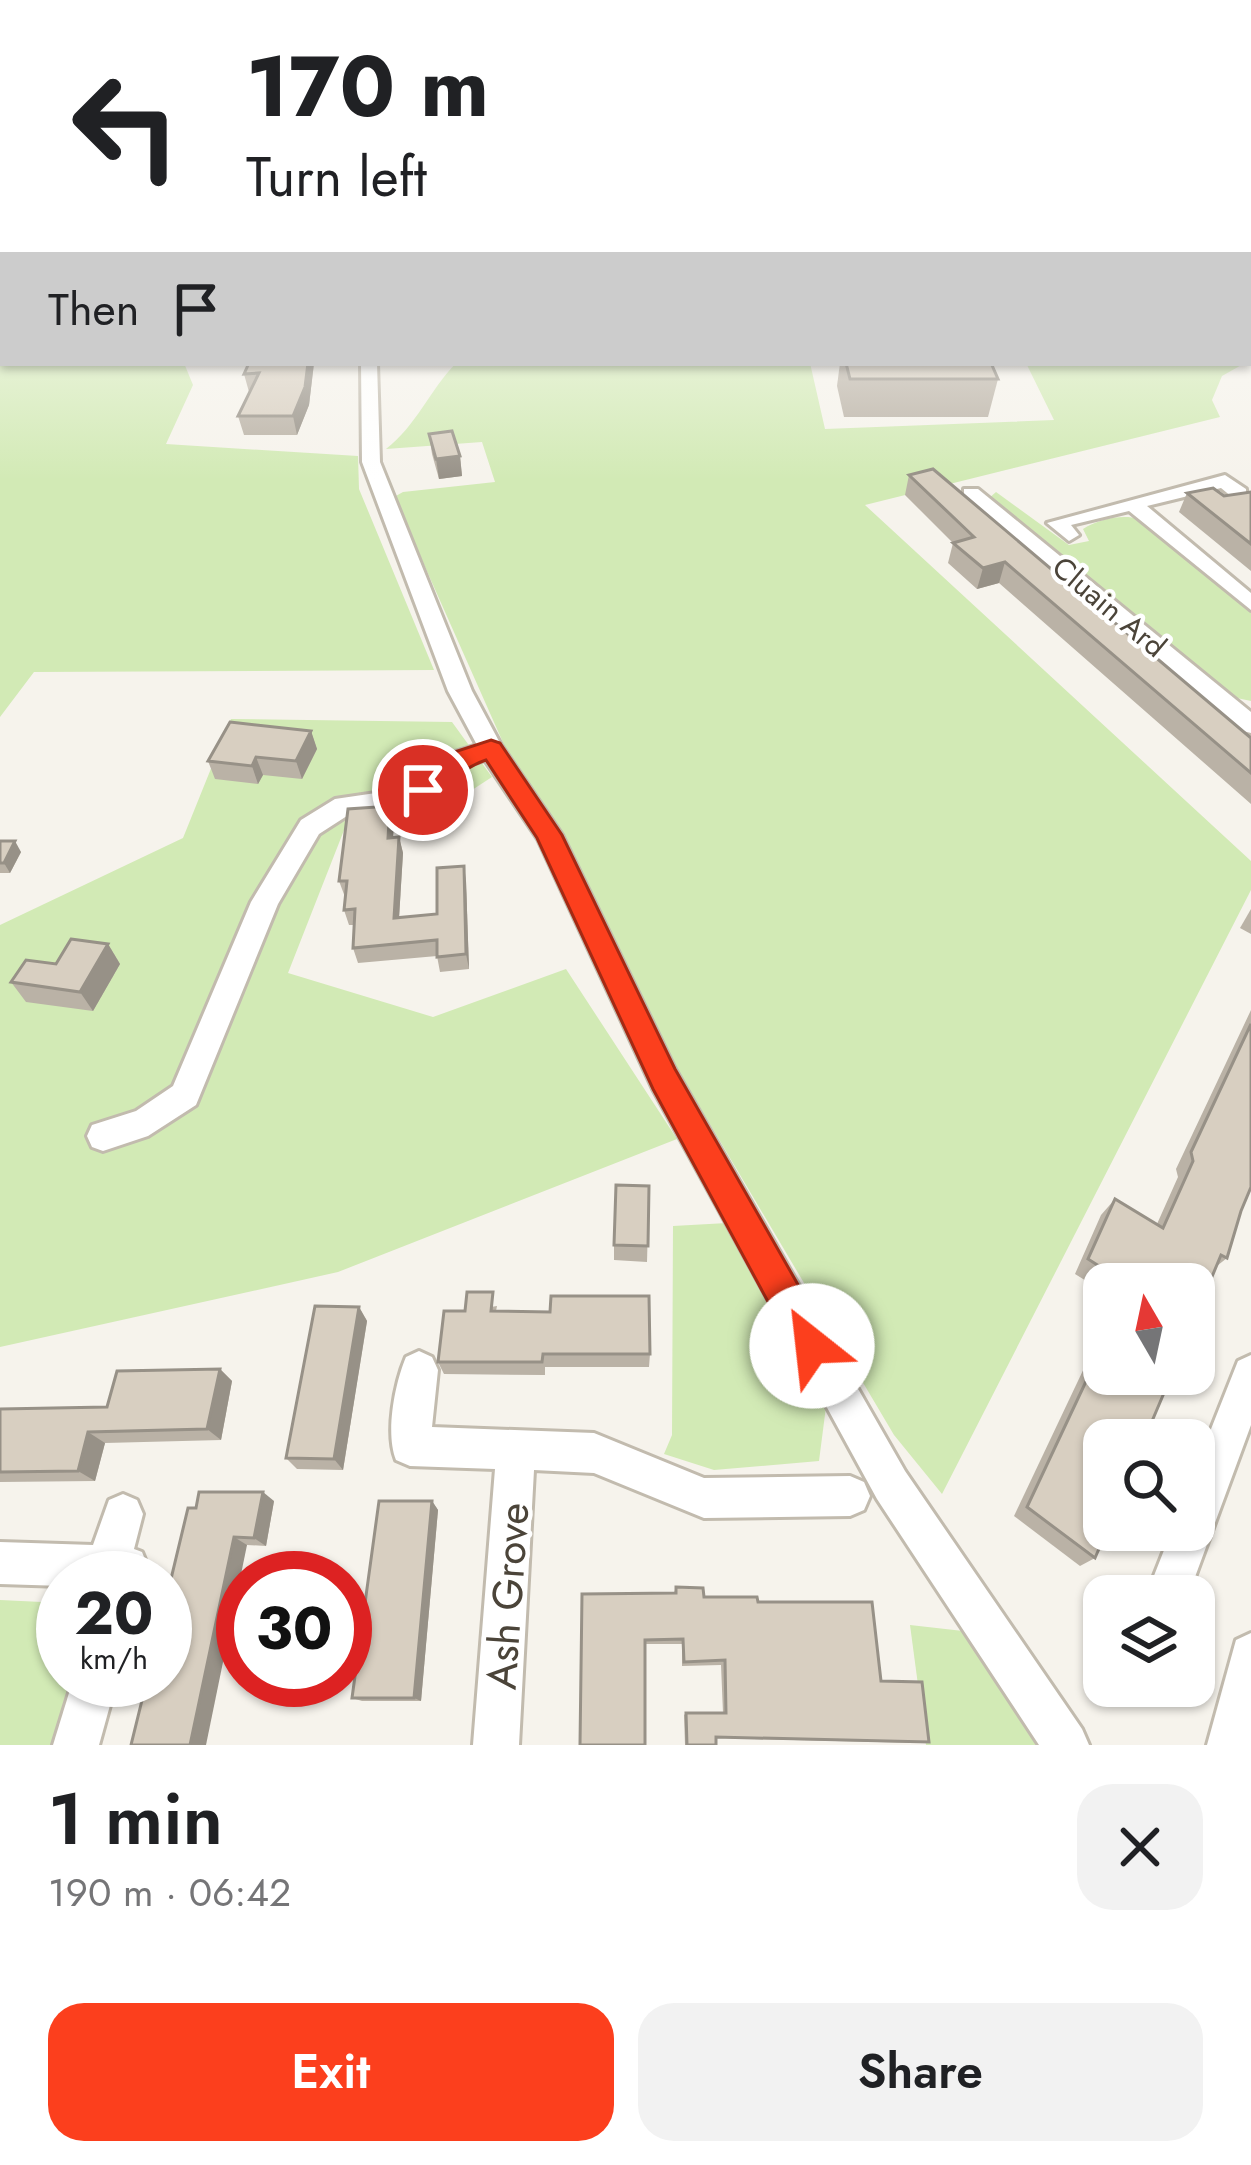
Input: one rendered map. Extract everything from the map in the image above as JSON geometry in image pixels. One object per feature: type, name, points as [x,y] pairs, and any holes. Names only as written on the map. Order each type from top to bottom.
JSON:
[{"type":"street","points":[[369,366],[371,462],[460,691],[491,749],[549,835],[664,1079],[891,1485],[1066,1745]]},
{"type":"street","name":"Cluain Ard","points":[[1070,535],[1057,523],[1226,481],[1239,494]]},
{"type":"street","name":"Cluain Ard","points":[[971,493],[1249,721]]},
{"type":"street","points":[[1132,503],[1251,604]]},
{"type":"street","points":[[103,1136],[142,1124],[174,1107],[185,1095],[266,902],[310,826],[344,806],[410,796],[451,763],[491,749]]},
{"type":"street","name":"Ash Grove","points":[[419,1370],[410,1446],[594,1453],[704,1498],[850,1496]]},
{"type":"street","points":[[1215,1469],[1251,1374]]},
{"type":"street","name":"Ash Grove","points":[[496,1745],[516,1448]]},
{"type":"street","points":[[119,1551],[123,1514]]},
{"type":"street","points":[[0,1563],[36,1566]]},
{"type":"street","points":[[1230,1745],[1251,1655]]},
{"type":"street","points":[[76,1745],[87,1707]]},
{"type":"green space","points":[[0,366],[185,366],[193,385],[166,444],[358,456],[359,489],[434,670],[34,672],[0,717]]},
{"type":"green space","points":[[454,366],[811,366],[825,429],[1054,420],[1027,366],[1240,366],[1222,376],[1212,400],[1220,417],[865,505],[1251,861],[1251,890],[942,1494],[894,1435],[643,1011],[564,837],[517,774],[394,497],[403,492],[495,482],[482,442],[386,449]]},
{"type":"green space","points":[[996,492],[1069,545],[1089,541],[1083,529],[1096,523],[1118,517],[1139,519],[1251,613],[1251,701],[1232,697],[988,499]]},
{"type":"green space","points":[[231,719],[452,722],[492,777],[432,816],[348,820],[288,973],[433,1017],[566,969],[677,1139],[338,1272],[0,1347],[0,925],[183,838]]},
{"type":"green space","points":[[727,1223],[827,1399],[819,1461],[714,1470],[664,1454],[672,1435],[673,1226]]},
{"type":"green space","points":[[0,1600],[36,1602],[36,1707],[63,1707],[52,1745],[0,1745]]},
{"type":"green space","points":[[910,1625],[963,1631],[1036,1745],[926,1745]]},
{"type":"building","points":[[248,366],[308,366],[293,416],[238,416],[259,373],[244,374]]},
{"type":"building","points":[[847,366],[992,366],[998,379],[850,379]]},
{"type":"building","points":[[452,431],[460,456],[436,459],[429,434]]},
{"type":"building","points":[[933,469],[1251,738],[1251,773],[1005,562],[983,568],[953,543],[974,537],[909,475]]},
{"type":"building","points":[[1213,488],[1224,496],[1251,492],[1251,544],[1187,493]]},
{"type":"building","points":[[230,722],[311,731],[296,761],[256,757],[252,766],[208,761]]},
{"type":"building","points":[[390,806],[388,838],[399,837],[394,918],[437,914],[437,868],[464,866],[466,954],[437,957],[437,940],[353,948],[355,909],[344,910],[347,881],[339,881],[348,809]]},
{"type":"building","points":[[0,841],[15,841],[4,863],[0,863]]},
{"type":"building","points":[[71,939],[108,944],[80,992],[11,982],[26,960],[56,964]]},
{"type":"building","points":[[1251,1024],[1251,1187],[1227,1258],[1221,1255],[1215,1269],[1215,1263],[1094,1263],[1088,1259],[1115,1199],[1163,1228],[1193,1161],[1191,1152]]},
{"type":"building","points":[[616,1185],[649,1186],[648,1246],[614,1245]]},
{"type":"building","points":[[467,1292],[493,1292],[491,1311],[550,1312],[551,1296],[649,1296],[650,1354],[543,1354],[542,1362],[438,1362],[444,1311],[465,1311]]},
{"type":"building","points":[[315,1306],[359,1307],[334,1459],[286,1458]]},
{"type":"building","points":[[220,1369],[207,1429],[88,1432],[78,1471],[0,1472],[0,1409],[107,1407],[117,1371]]},
{"type":"building","points":[[1083,1388],[1083,1395],[1163,1395],[1153,1419],[1083,1419],[1083,1549],[1027,1507]]},
{"type":"building","points":[[199,1492],[263,1492],[254,1538],[234,1537],[231,1551],[216,1551],[216,1622],[190,1745],[131,1745],[140,1707],[192,1707],[192,1551],[178,1551],[188,1508],[196,1508]]},
{"type":"building","points":[[379,1501],[432,1501],[414,1698],[372,1698],[372,1552]]},
{"type":"building","points":[[676,1587],[703,1588],[704,1597],[757,1597],[758,1602],[872,1602],[881,1681],[922,1682],[929,1742],[716,1737],[716,1745],[687,1745],[686,1713],[726,1713],[725,1660],[684,1662],[683,1639],[645,1640],[645,1745],[580,1745],[582,1594],[676,1593]]},
{"type":"route","points":[[423,790],[451,763],[491,749],[549,835],[664,1079],[812,1346]]}]
